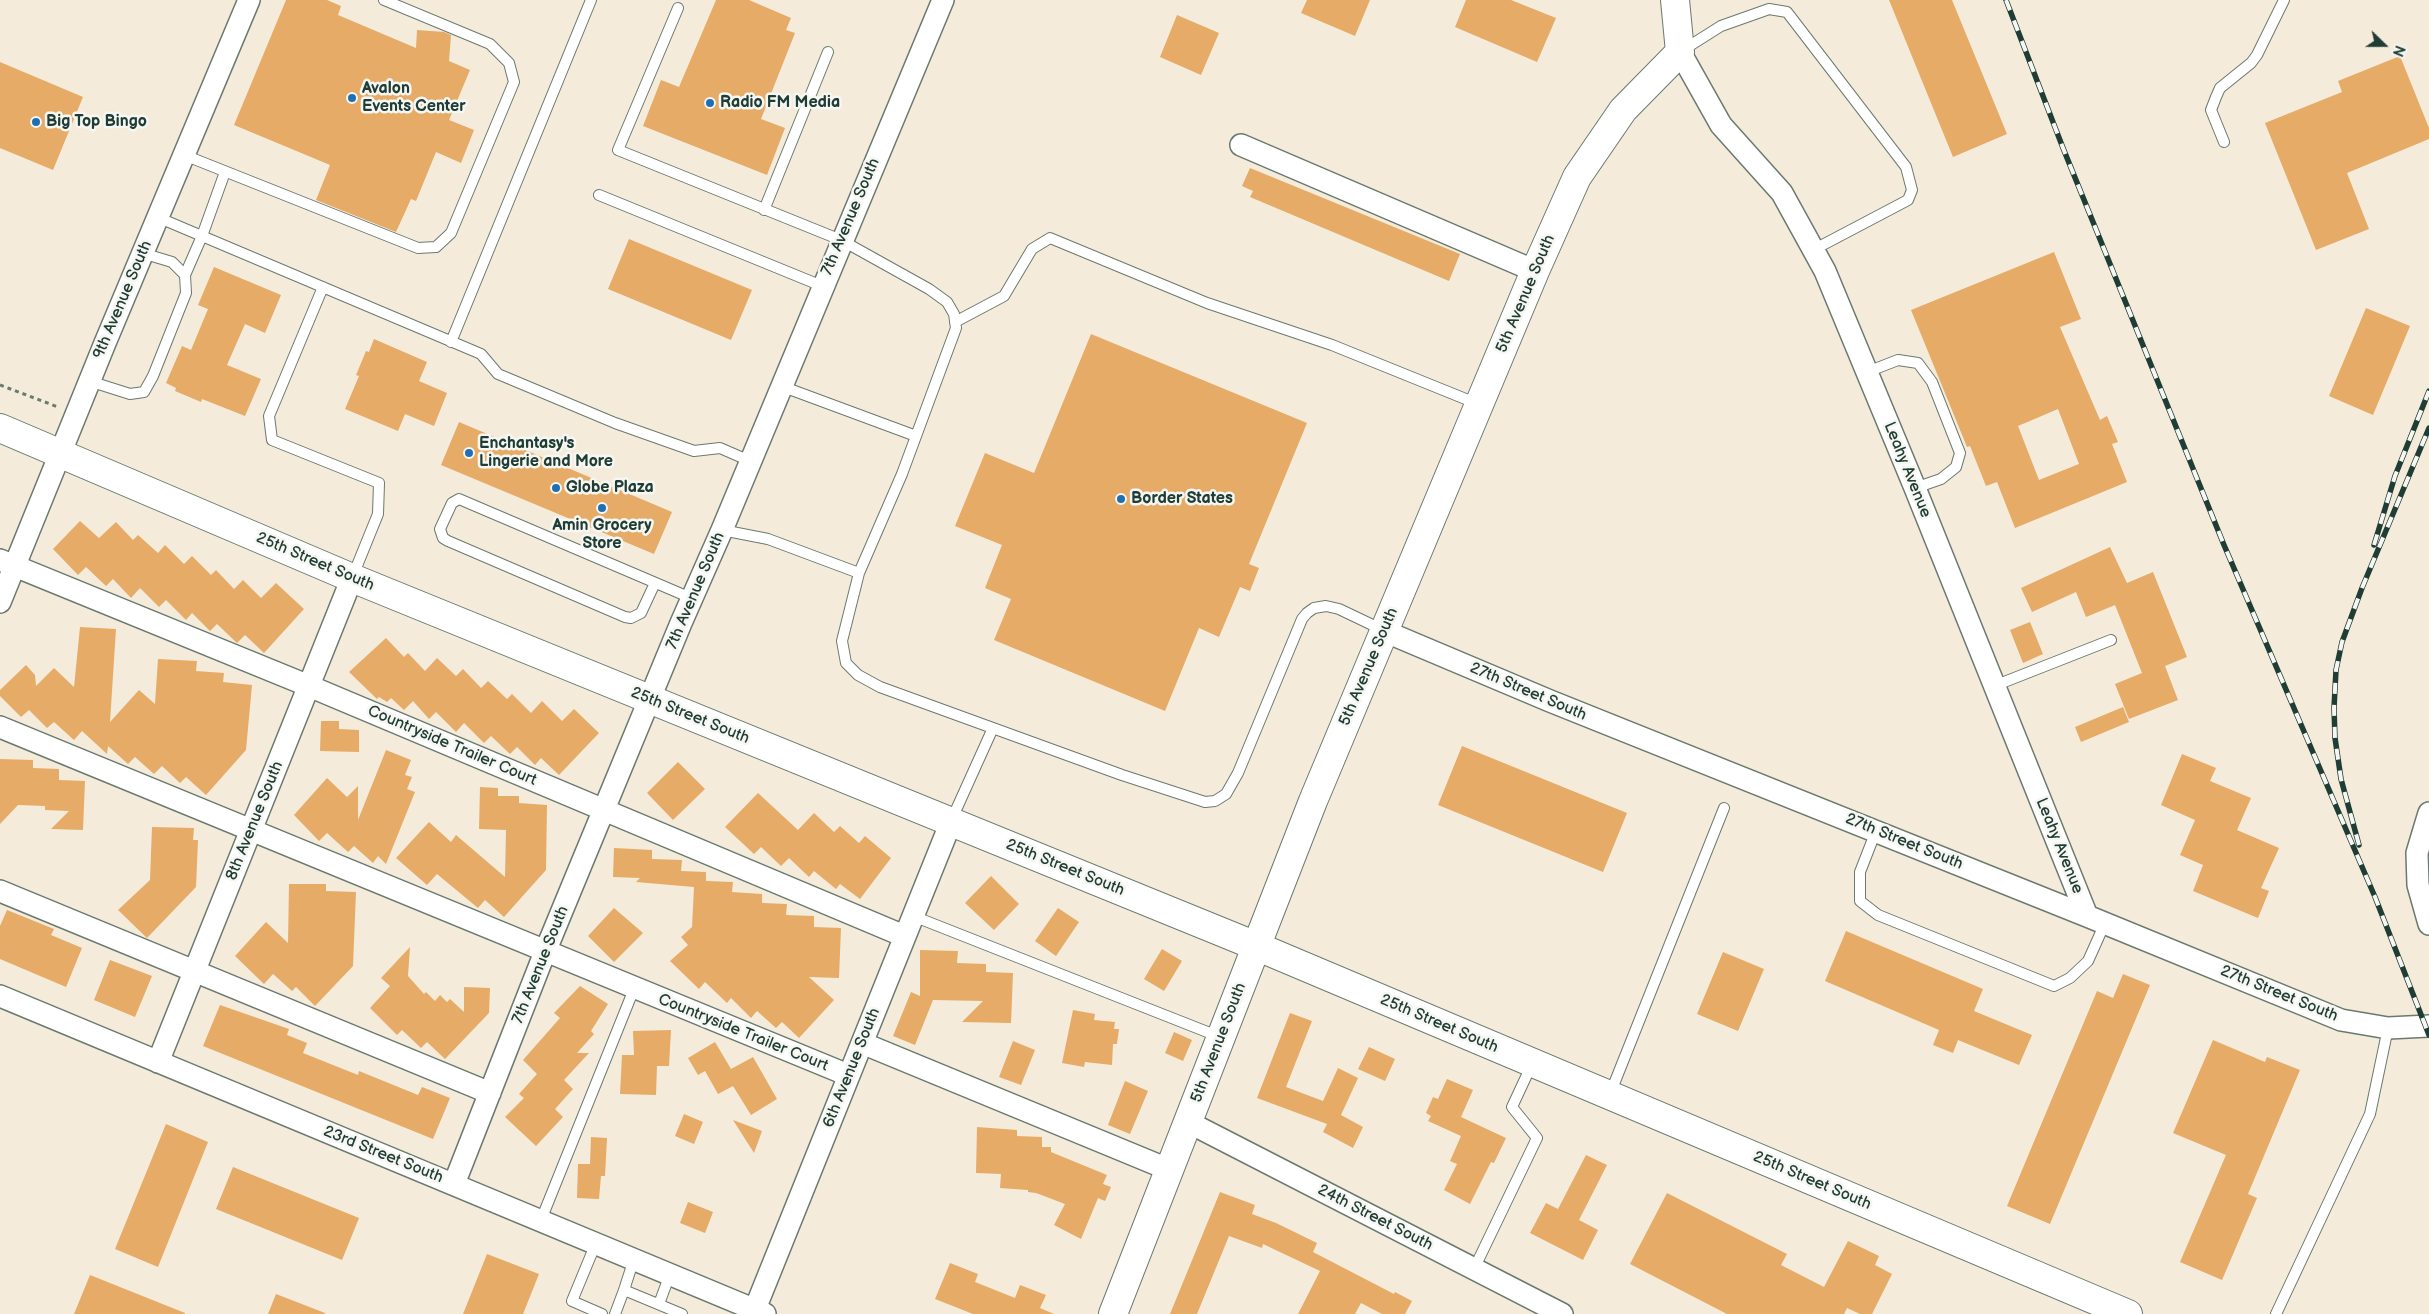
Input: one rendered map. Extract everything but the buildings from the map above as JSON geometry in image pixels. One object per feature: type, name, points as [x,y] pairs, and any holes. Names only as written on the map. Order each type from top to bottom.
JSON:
[{"type":"main road","points":[[1675,0],[1680,52]]},
{"type":"main road","name":"5th Avenue South","points":[[1113,1314],[1313,801],[1535,270],[1577,177],[1623,110],[1680,52]]},
{"type":"main road","name":"25th Street South","points":[[0,428],[352,578],[1256,946],[2128,1314]]},
{"type":"street","name":"9th Avenue South","points":[[0,602],[7,563],[60,454],[89,380],[249,0]]},
{"type":"street","name":"7th Avenue South","points":[[454,1184],[545,952],[691,598],[722,530],[841,240],[943,0]]},
{"type":"street","name":"Leahy Avenue","points":[[1680,52],[1720,125],[1782,193],[1825,272],[1915,488],[1994,686],[2096,919]]},
{"type":"street","points":[[1241,145],[1535,270]]},
{"type":"street","name":"Countryside Trailer Court","points":[[7,563],[309,686],[904,936]]},
{"type":"street","name":"8th Avenue South","points":[[158,1062],[352,578]]},
{"type":"street","name":"27th Street South","points":[[1384,631],[1550,702],[2096,919],[2341,1020],[2388,1028],[2429,1026]]},
{"type":"street","name":"Countryside Trailer Court","points":[[0,727],[848,1075]]},
{"type":"street","points":[[2429,813],[2417,853],[2418,885],[2429,924]]},
{"type":"street","name":"6th Avenue South","points":[[758,1313],[848,1075],[951,822]]},
{"type":"street","points":[[0,890],[490,1093]]},
{"type":"street","name":"23rd Street South","points":[[0,996],[596,1243],[758,1313]]},
{"type":"street","points":[[862,1043],[1170,1170]]},
{"type":"street","name":"24th Street South","points":[[1188,1122],[1562,1314]]},
{"type":"lane","points":[[184,155],[418,248],[436,246],[451,233],[514,82],[509,63],[490,44],[384,0]]},
{"type":"lane","points":[[451,342],[591,0]]},
{"type":"lane","points":[[2224,142],[2211,110],[2216,97],[2220,88],[2251,63],[2284,0]]},
{"type":"lane","points":[[678,8],[618,150],[841,240],[929,289],[947,302],[954,314],[956,328],[902,474],[859,573],[842,641],[846,664],[858,675],[880,687],[1190,799],[1205,802],[1215,801],[1226,794],[1238,773],[1302,619],[1307,613],[1314,608],[1326,606],[1339,608],[1384,631]]},
{"type":"lane","points":[[1680,52],[1721,26],[1769,9],[1787,12],[1906,167],[1912,190],[1908,200],[1813,250]]},
{"type":"lane","points":[[764,210],[828,52]]},
{"type":"lane","points":[[89,380],[130,394],[144,392],[186,293],[185,275],[202,236],[225,172]]},
{"type":"lane","points":[[599,195],[822,286]]},
{"type":"lane","points":[[158,217],[481,354],[498,374],[615,423],[694,451],[720,448],[750,461]]},
{"type":"lane","points":[[955,322],[1004,296],[1032,250],[1050,238],[1207,303],[1332,344],[1478,404]]},
{"type":"lane","points":[[142,253],[172,262],[185,275]]},
{"type":"lane","points":[[323,287],[269,416],[272,440],[379,483],[378,514],[352,578]]},
{"type":"lane","points":[[1867,372],[1898,360],[1918,363],[1932,382],[1960,453],[1956,467],[1949,473],[1941,479],[1915,488]]},
{"type":"lane","points":[[781,386],[916,436]]},
{"type":"lane","points":[[655,583],[641,613],[631,618],[626,617],[448,541],[443,538],[440,529],[452,503],[459,499],[691,598]]},
{"type":"lane","points":[[722,530],[768,539],[859,573]]},
{"type":"lane","points":[[1994,686],[2111,640]]},
{"type":"lane","points":[[951,822],[993,728]]},
{"type":"lane","points":[[1609,1096],[1724,808]]},
{"type":"lane","points":[[1876,831],[1860,872],[1860,901],[1878,916],[2054,986],[2070,978],[2088,961],[2096,919]]},
{"type":"lane","points":[[913,916],[1163,1016],[1221,1037]]},
{"type":"lane","points":[[541,1220],[634,988]]},
{"type":"lane","points":[[2276,1314],[2370,1114],[2388,1028]]},
{"type":"lane","points":[[1474,1269],[1537,1138],[1512,1107],[1532,1063]]},
{"type":"lane","points":[[596,1243],[572,1302],[602,1314]]},
{"type":"lane","points":[[615,1314],[634,1259]]},
{"type":"lane","points":[[659,1304],[670,1274]]},
{"type":"lane","points":[[624,1290],[682,1314]]},
{"type":"path","points":[[0,385],[76,413]]},
{"type":"railway","points":[[2006,0],[2063,148],[2224,545],[2375,897],[2429,1035]]},
{"type":"railway","points":[[2374,545],[2395,476],[2429,391]]},
{"type":"railway","points":[[2359,845],[2341,779],[2335,738],[2336,670],[2342,642],[2362,588],[2429,428]]},
{"type":"place","name":"Avalon Events Center","points":[[352,98]]},
{"type":"place","name":"Radio FM Media","points":[[710,103]]},
{"type":"place","name":"Big Top Bingo","points":[[36,122]]},
{"type":"place","name":"Enchantasy's Lingerie and More","points":[[469,453]]},
{"type":"place","name":"Globe Plaza","points":[[556,488]]},
{"type":"place","name":"Border States","points":[[1121,499]]},
{"type":"place","name":"Amin Grocery Store","points":[[602,508]]}]
